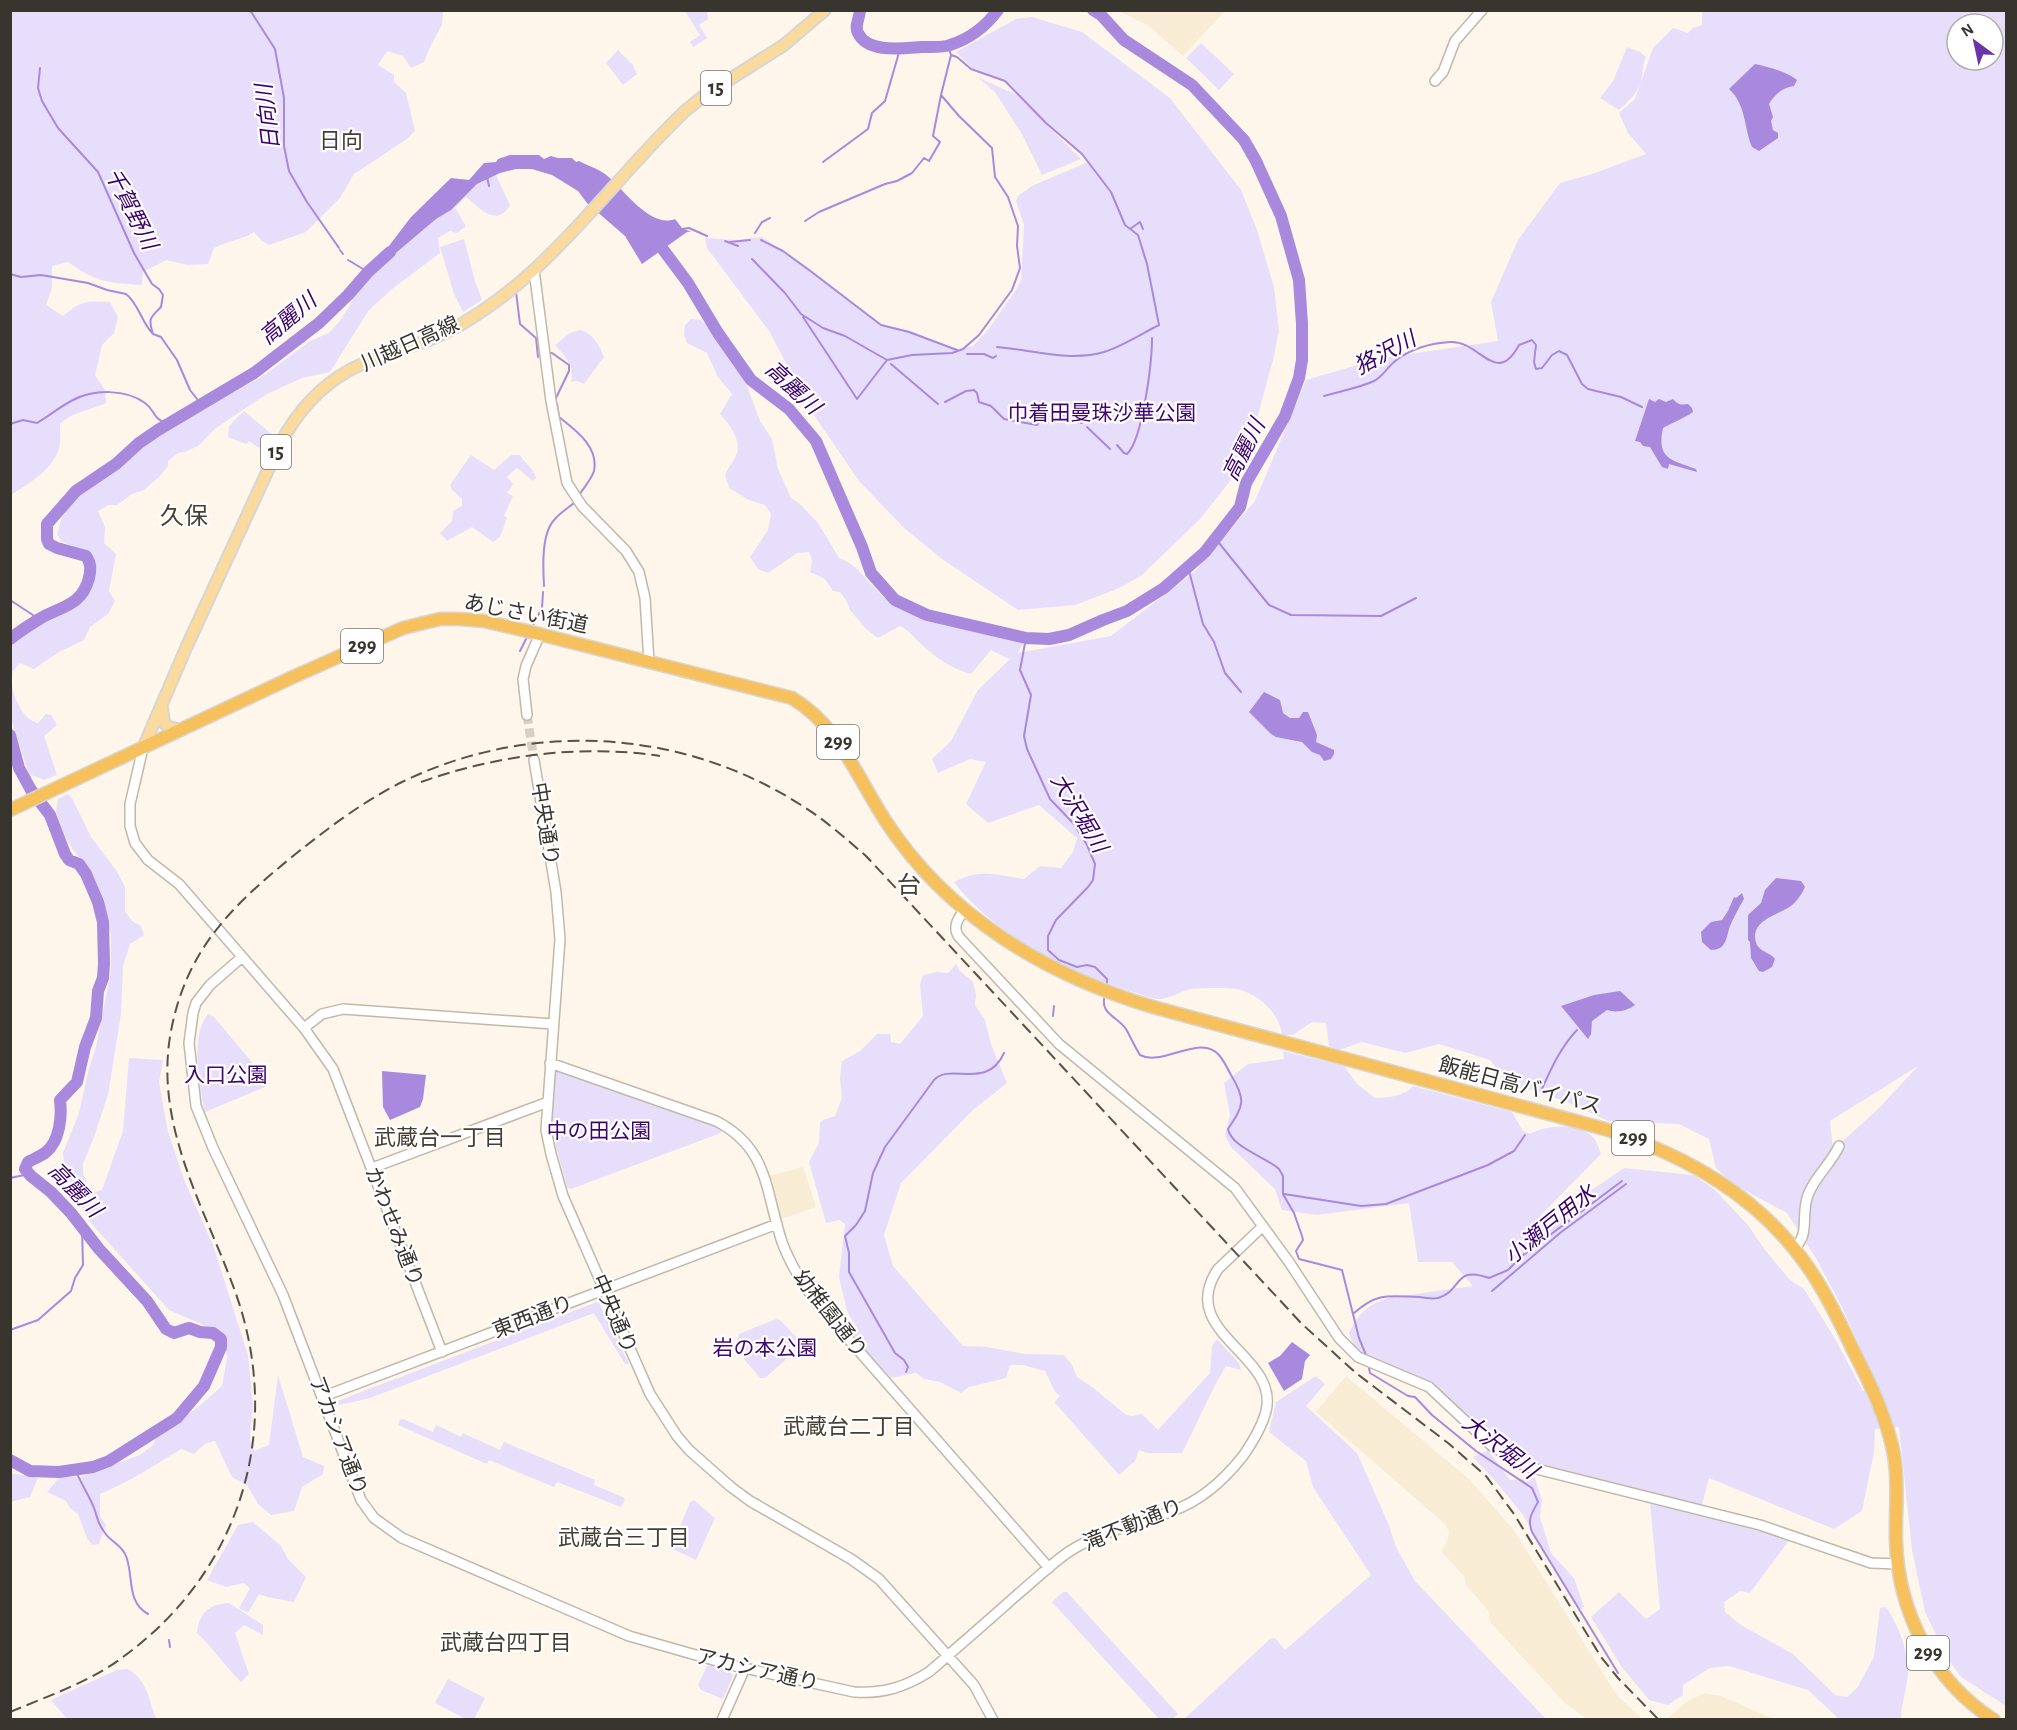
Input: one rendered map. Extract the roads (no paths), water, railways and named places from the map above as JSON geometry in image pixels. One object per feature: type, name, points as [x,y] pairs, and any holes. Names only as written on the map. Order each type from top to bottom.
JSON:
[{"type":"highway","name":"あじさい街道","points":[[15,808],[293,677],[419,623],[440,619],[484,621],[776,693],[806,706],[829,728],[885,820],[907,850],[964,910]]},
{"type":"highway","name":"飯能日高バイパス","points":[[964,910],[1029,956],[1114,996],[1605,1129],[1688,1162],[1717,1180],[1760,1214],[1794,1249],[1824,1293],[1842,1326],[1888,1430],[1896,1467],[1898,1564]]},
{"type":"highway","name":"299","points":[[1898,1564],[1907,1608],[1930,1655],[1940,1671],[1967,1700],[1994,1719]]},
{"type":"main road","name":"川越日高線","points":[[143,748],[280,444],[298,415],[319,393],[348,371],[446,332],[486,307],[534,270],[591,214],[674,122],[696,101],[784,45],[825,10]]},
{"type":"main road","points":[[162,705],[164,723],[181,730]]},
{"type":"street","points":[[1434,81],[1443,72],[1455,40],[1482,10]]},
{"type":"street","points":[[534,270],[551,401],[567,483],[578,501],[626,551],[639,572],[645,598],[649,662]]},
{"type":"street","points":[[527,715],[523,680],[526,666],[540,634]]},
{"type":"street","name":"かわせみ通り","points":[[143,748],[129,816],[135,843],[148,860],[179,884],[304,1028],[333,1069],[441,1352]]},
{"type":"street","name":"中央通り","points":[[534,760],[560,939],[546,1130],[556,1176],[650,1394],[677,1436],[713,1472],[750,1501],[850,1558],[879,1579],[974,1685],[993,1719]]},
{"type":"street","points":[[964,910],[955,927],[959,937],[1059,1044],[1235,1188],[1289,1262],[1339,1338],[1358,1357],[1373,1365],[1418,1381],[1429,1388],[1492,1446],[1525,1466],[1760,1525],[1871,1563],[1898,1564]]},
{"type":"street","name":"アカシア通り","points":[[242,957],[210,985],[196,1003],[189,1043],[196,1106],[213,1148],[283,1295],[361,1500],[374,1518],[402,1538],[623,1634],[657,1646],[745,1668],[832,1688],[869,1693],[894,1690],[914,1682],[948,1655]]},
{"type":"street","points":[[304,1028],[322,1014],[343,1009],[554,1024]]},
{"type":"street","name":"幼稚園通り","points":[[550,1063],[716,1121],[734,1131],[746,1142],[758,1159],[789,1260],[816,1302],[1049,1568]]},
{"type":"street","points":[[372,1168],[548,1102]]},
{"type":"street","points":[[1794,1249],[1804,1237],[1804,1213],[1812,1185],[1839,1146]]},
{"type":"street","name":"東西通り","points":[[322,1397],[777,1224]]},
{"type":"street","name":"滝不動通り","points":[[948,1655],[1066,1554],[1099,1535],[1174,1511],[1191,1502],[1217,1485],[1246,1451],[1266,1410],[1265,1387],[1254,1367],[1215,1324],[1211,1315],[1208,1294],[1212,1277],[1218,1269],[1263,1227]]},
{"type":"street","points":[[722,1719],[745,1668]]},
{"type":"waterway","name":"日向川","points":[[250,10],[275,49],[284,98],[284,146],[289,171],[339,248]]},
{"type":"waterway","name":"高麗川","points":[[860,10],[857,27],[863,40],[878,47],[896,49],[947,46],[977,31],[998,10]]},
{"type":"waterway","name":"高麗川","points":[[653,236],[688,283],[718,333],[751,380],[789,409],[816,441],[871,573],[895,600],[927,615],[1026,638],[1049,639],[1069,635],[1127,611],[1164,588],[1205,552],[1240,507],[1246,483],[1285,416],[1299,378],[1302,360],[1302,324],[1299,280],[1281,216],[1244,140],[1192,85],[1124,40],[1101,15],[1093,10]]},
{"type":"waterway","points":[[948,46],[951,55],[957,57],[971,69],[1005,81],[1046,123],[1082,154],[1111,192],[1125,225],[1138,235],[1147,264],[1159,325],[1118,347],[1091,355],[1064,356],[997,347]]},
{"type":"waterway","points":[[823,162],[868,129],[872,113],[885,101],[900,49]]},
{"type":"waterway","points":[[752,259],[785,293],[801,314],[823,328],[845,336],[887,360],[912,355],[952,353],[963,349],[979,335],[1012,290],[1020,268],[1017,246],[1018,226],[1008,197],[995,177],[992,148],[941,95],[951,55]]},
{"type":"waterway","name":"千賀野川","points":[[40,68],[38,88],[42,101],[58,128],[98,172],[134,253],[152,284],[163,295],[161,307],[151,319],[153,334]]},
{"type":"waterway","points":[[805,221],[819,212],[897,181],[912,173],[924,158],[929,161],[940,142],[933,136],[941,95]]},
{"type":"waterway","points":[[487,177],[489,186]]},
{"type":"waterway","points":[[755,233],[762,222],[770,218]]},
{"type":"waterway","points":[[1130,229],[1140,222],[1143,229]]},
{"type":"waterway","points":[[682,229],[689,228],[707,236]]},
{"type":"waterway","points":[[730,242],[750,240]]},
{"type":"waterway","points":[[761,240],[783,251],[881,325],[909,332],[957,350]]},
{"type":"waterway","points":[[725,241],[738,246]]},
{"type":"waterway","name":"日向川","points":[[340,250],[343,254]]},
{"type":"waterway","name":"高麗川","points":[[10,639],[41,618],[71,604],[86,587],[90,569],[86,556],[57,548],[49,544],[47,539],[47,524],[76,491],[116,464],[139,443],[158,430],[254,373],[319,323],[390,252]]},
{"type":"waterway","name":"日向川","points":[[348,260],[368,272]]},
{"type":"waterway","points":[[10,274],[21,277],[41,275],[88,283],[126,294],[153,334]]},
{"type":"waterway","points":[[516,292],[520,324],[536,338],[538,357]]},
{"type":"waterway","points":[[803,317],[857,399],[887,360]]},
{"type":"waterway","points":[[153,334],[161,337],[177,360],[190,390],[201,404]]},
{"type":"waterway","points":[[1117,445],[1127,454],[1138,433],[1148,381],[1152,338]]},
{"type":"waterway","name":"狢沢川","points":[[1324,396],[1374,381],[1400,357],[1428,345],[1461,343],[1487,359],[1503,362],[1511,357],[1519,345],[1532,340],[1536,345],[1534,362],[1536,369],[1542,368],[1552,355],[1559,351],[1567,355],[1582,384],[1588,389],[1621,397],[1642,407]]},
{"type":"waterway","points":[[550,353],[569,365],[569,371],[556,398]]},
{"type":"waterway","points":[[967,354],[984,354],[993,358],[996,356]]},
{"type":"waterway","name":"狢沢川","points":[[1302,360],[1307,361]]},
{"type":"waterway","points":[[891,364],[938,404]]},
{"type":"waterway","points":[[945,402],[966,391],[974,390],[979,402],[991,406],[1004,419],[1037,425],[1045,413],[1050,411],[1082,423]]},
{"type":"waterway","points":[[10,424],[23,420],[37,423],[68,402],[81,396],[100,392],[119,393],[137,398],[145,403],[159,420],[168,424]]},
{"type":"waterway","points":[[557,404],[559,417],[572,427],[589,446],[595,462],[590,480],[579,495]]},
{"type":"waterway","points":[[1087,427],[1110,449]]},
{"type":"waterway","points":[[544,586],[544,551],[547,533],[555,519],[574,503]]},
{"type":"waterway","points":[[1215,538],[1269,605],[1291,615],[1381,616],[1416,598]]},
{"type":"waterway","points":[[1188,567],[1203,624],[1214,642],[1225,673],[1241,692]]},
{"type":"waterway","points":[[533,625],[542,608],[543,592]]},
{"type":"waterway","points":[[10,600],[39,619]]},
{"type":"waterway","points":[[520,651],[527,637]]},
{"type":"waterway","name":"大沢堀川","points":[[1026,638],[1020,670],[1031,695],[1024,736],[1027,749],[1050,799],[1074,824],[1095,864],[1093,880],[1056,920],[1048,936],[1048,950],[1059,960],[1077,967],[1087,965],[1095,967],[1107,979],[1107,987]]},
{"type":"waterway","name":"高麗川","points":[[10,735],[19,768],[31,790],[50,815],[65,854],[69,860],[79,864],[86,874],[98,902],[103,922],[103,978],[98,991],[96,1018],[85,1047],[77,1082],[60,1100],[60,1121],[51,1147],[28,1162],[25,1169],[71,1213],[99,1249],[147,1301],[166,1329],[174,1333],[189,1328],[213,1333],[221,1339],[221,1347],[204,1386],[177,1418],[109,1461],[93,1467],[59,1472],[30,1471],[10,1460]]},
{"type":"waterway","name":"大沢堀川","points":[[1105,995],[1104,1006],[1126,1029],[1140,1055],[1149,1058],[1159,1057],[1202,1047],[1211,1049],[1221,1057],[1241,1097],[1240,1109],[1228,1129],[1235,1141],[1279,1169],[1283,1176],[1283,1194],[1294,1213],[1303,1240],[1296,1251],[1299,1259],[1342,1270],[1359,1338],[1366,1355]]},
{"type":"waterway","points":[[1053,1016],[1054,1006]]},
{"type":"waterway","points":[[1541,1091],[1561,1051],[1577,1030]]},
{"type":"waterway","points":[[906,1372],[908,1367],[904,1360],[895,1353],[849,1272],[849,1253],[845,1236],[865,1211],[873,1173],[885,1147],[934,1080],[941,1075],[988,1071],[997,1064],[1004,1053]]},
{"type":"waterway","points":[[1284,1194],[1361,1206],[1386,1204],[1488,1165],[1514,1151],[1525,1135]]},
{"type":"waterway","points":[[10,1178],[29,1174]]},
{"type":"waterway","points":[[1354,1313],[1377,1298],[1400,1296],[1438,1298],[1446,1295],[1464,1277],[1477,1275],[1489,1278],[1508,1270],[1522,1256],[1622,1181]]},
{"type":"waterway","name":"小瀬戸用水","points":[[1492,1291],[1560,1233],[1626,1184]]},
{"type":"waterway","points":[[10,1330],[38,1320],[71,1291],[75,1278],[83,1265],[82,1227]]},
{"type":"waterway","name":"大沢堀川","points":[[1369,1368],[1370,1373],[1408,1396],[1415,1397],[1432,1415],[1476,1451],[1532,1488],[1538,1502],[1530,1520],[1532,1532],[1618,1673]]},
{"type":"waterway","points":[[76,1471],[92,1503],[100,1526],[124,1552],[133,1596],[136,1603],[148,1614]]},
{"type":"waterway","points":[[169,1640],[170,1647]]},
{"type":"tunnel","points":[[527,715],[534,760]]},
{"type":"railway","points":[[10,1712],[97,1674],[123,1657],[163,1623],[197,1584],[223,1541],[241,1495],[252,1447],[255,1397],[250,1345],[236,1294],[186,1166],[169,1100],[167,1066],[171,1031],[178,1001],[201,951],[234,909],[275,871],[348,814],[402,782],[451,762],[501,749],[552,742],[604,741],[656,748],[706,760],[755,779],[810,810],[866,856],[1302,1324],[1356,1373],[1448,1443],[1486,1476],[1514,1514],[1601,1657],[1659,1720]]},
{"type":"railway","points":[[421,782],[479,765],[539,754],[600,751],[660,756]]},
{"type":"district","name":"日向","points":[[341,141]]},
{"type":"district","name":"久保","points":[[184,517]]},
{"type":"district","name":"台","points":[[909,886]]},
{"type":"district","name":"武蔵台一丁目","points":[[440,1138]]},
{"type":"district","name":"武蔵台二丁目","points":[[849,1427]]},
{"type":"district","name":"武蔵台三丁目","points":[[624,1538]]},
{"type":"district","name":"武蔵台四丁目","points":[[506,1643]]},
{"type":"park label","name":"巾着田曼珠沙華公園","points":[[1102,413]]},
{"type":"park label","name":"入口公園","points":[[226,1075]]},
{"type":"park label","name":"中の田公園","points":[[599,1131]]},
{"type":"park label","name":"岩の本公園","points":[[765,1348]]}]
